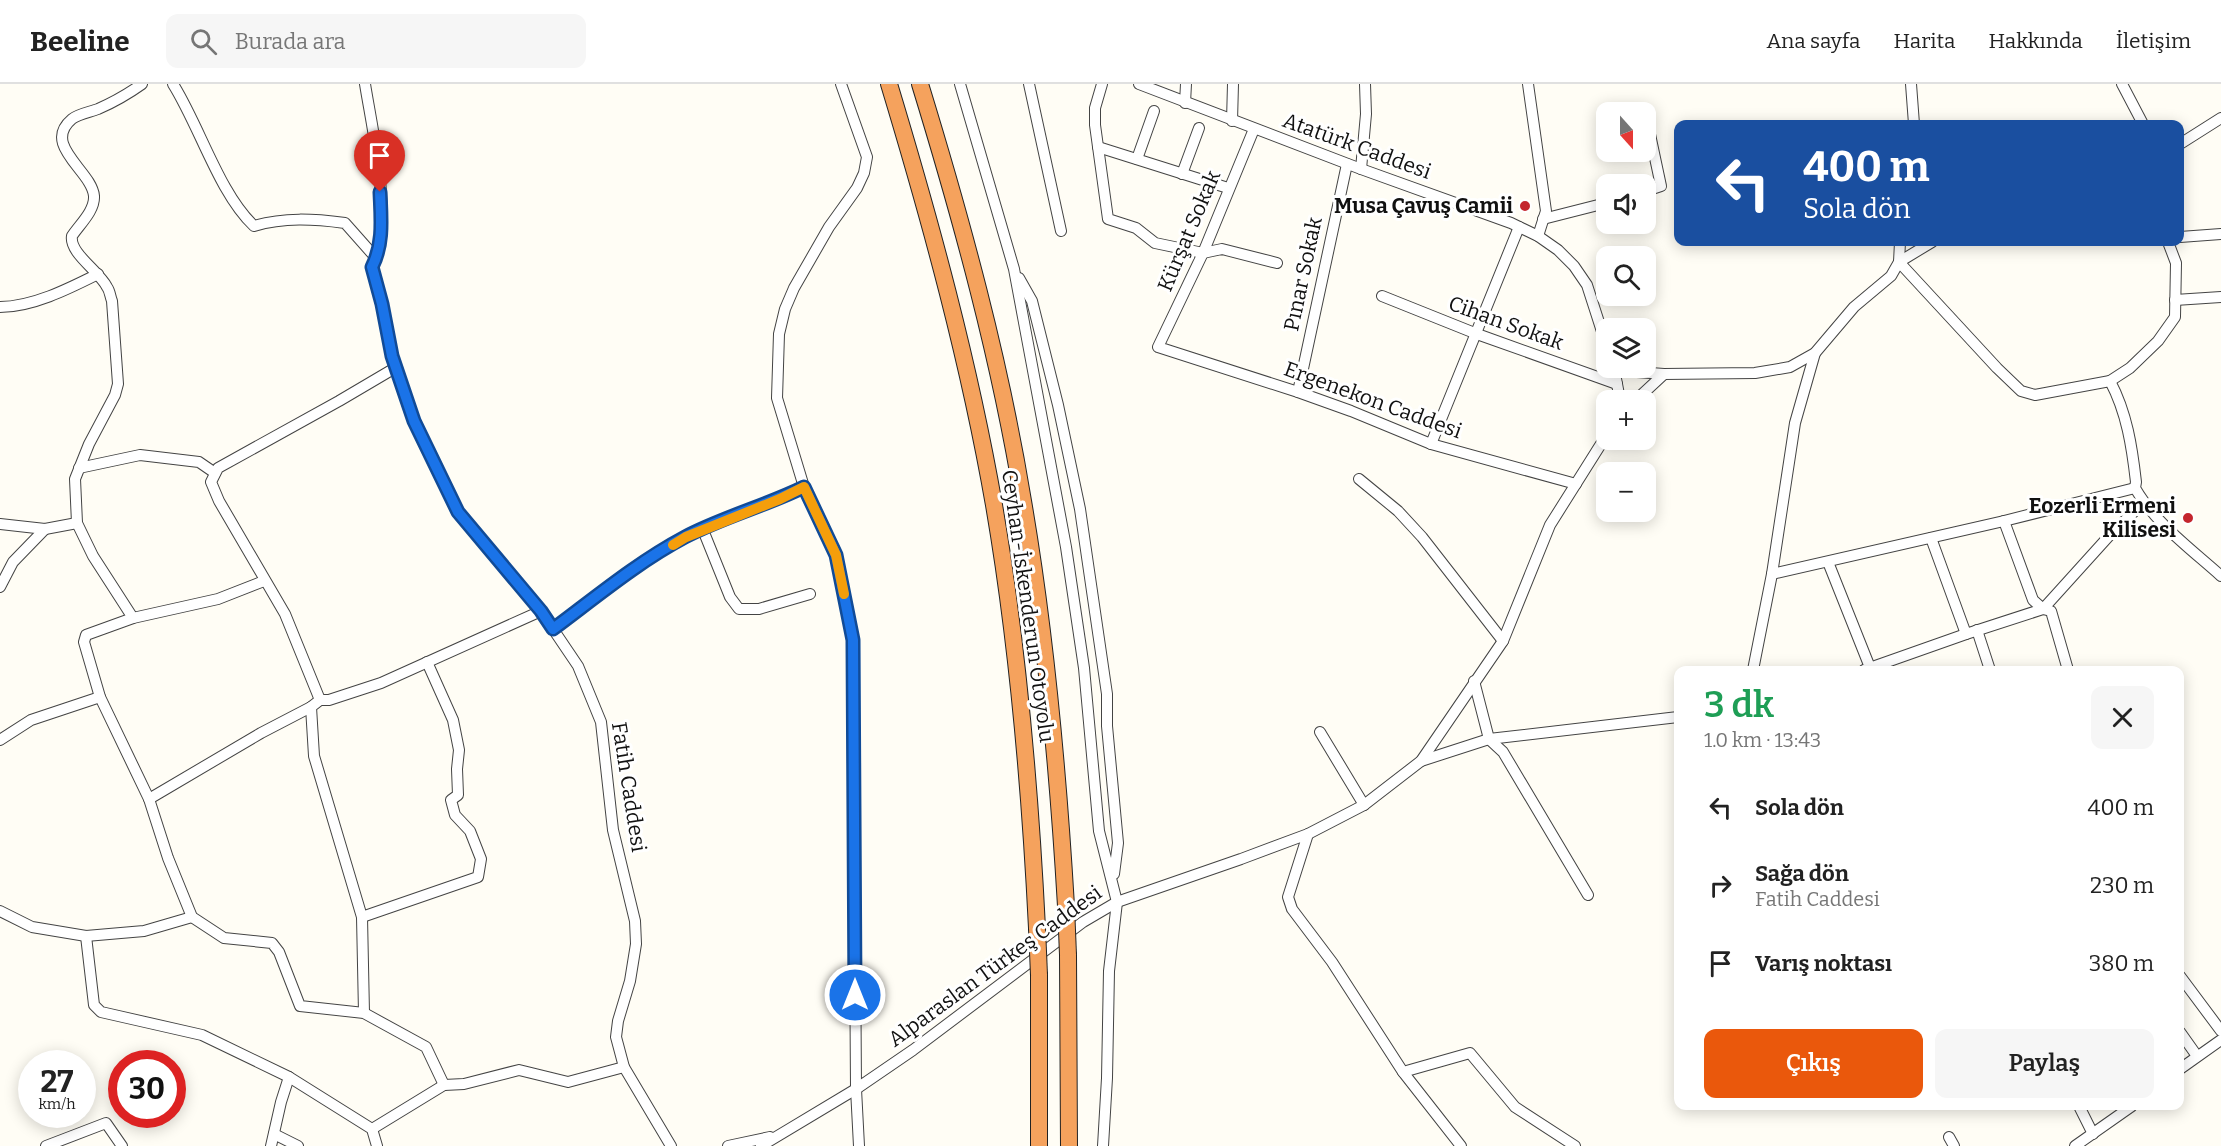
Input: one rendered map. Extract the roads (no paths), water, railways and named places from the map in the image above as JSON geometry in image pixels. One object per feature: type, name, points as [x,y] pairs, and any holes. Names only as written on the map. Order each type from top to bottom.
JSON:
[{"type":"highway","name":"Ceyhan-İskenderun Otoyolu","points":[[889,84],[942,267],[970,389],[994,505],[1009,611],[1032,824],[1039,975],[1039,1146]]},
{"type":"highway","name":"Ceyhan-İskenderun Otoyolu","points":[[920,84],[971,259],[1000,383],[1023,500],[1039,607],[1054,736],[1066,906],[1069,1146]]},
{"type":"street","points":[[134,618],[93,556],[77,523],[75,479],[89,444],[116,395],[118,384],[108,288],[71,241],[92,206],[94,196],[90,185],[64,148],[63,132],[72,119],[116,101],[142,84]]},
{"type":"street","points":[[173,84],[187,107],[231,197],[243,216],[254,226],[270,222],[314,219],[345,223],[376,258]]},
{"type":"street","name":"Fatih Caddesi","points":[[365,84],[380,192],[382,232],[372,267],[395,368],[414,421],[458,512],[541,611],[578,666],[601,722],[614,830],[635,921],[636,944],[630,981],[617,1029],[618,1045],[624,1067],[671,1146]]},
{"type":"street","points":[[841,84],[867,157],[864,173],[857,188],[829,227],[794,288],[778,334],[777,398],[804,487],[836,555],[853,640],[856,1089],[859,1146]]},
{"type":"street","points":[[960,84],[1014,269],[1066,547],[1084,668],[1099,831],[1117,902],[1108,971],[1107,1078],[1103,1146]]},
{"type":"street","points":[[1029,84],[1061,231]]},
{"type":"street","points":[[1102,84],[1095,108],[1095,125],[1108,219],[1136,228],[1155,243],[1203,254],[1222,249],[1277,263]]},
{"type":"street","name":"Atatürk Caddesi","points":[[1139,84],[1538,236],[1558,250],[1574,266],[1587,285],[1598,318]]},
{"type":"street","points":[[1185,103],[1186,84]]},
{"type":"street","points":[[1232,121],[1233,84]]},
{"type":"street","points":[[1361,169],[1366,114],[1365,84]]},
{"type":"street","points":[[1528,84],[1546,211],[1538,236]]},
{"type":"street","points":[[1911,84],[1914,120]]},
{"type":"street","points":[[2122,84],[2141,120]]},
{"type":"street","points":[[1137,159],[1154,111]]},
{"type":"street","points":[[2184,141],[2221,117]]},
{"type":"street","points":[[1182,174],[1199,129]]},
{"type":"street","name":"Kürşat Sokak","points":[[1158,347],[1203,254],[1254,129]]},
{"type":"street","points":[[1098,147],[1228,188]]},
{"type":"street","points":[[1656,162],[1661,186],[1656,188]]},
{"type":"street","name":"Pınar Sokak","points":[[1299,393],[1347,164]]},
{"type":"street","points":[[1543,219],[1596,205]]},
{"type":"street","points":[[1431,444],[1519,227]]},
{"type":"street","points":[[2184,237],[2221,234]]},
{"type":"street","points":[[1656,373],[1755,373],[1790,367],[1815,353],[1854,307],[1891,276],[1899,262],[1900,246]]},
{"type":"street","points":[[1899,262],[1925,246]]},
{"type":"street","points":[[1899,262],[1996,368],[2021,391],[2035,395],[2110,381],[2130,368],[2158,341],[2175,317],[2176,263],[2170,246]]},
{"type":"street","points":[[1014,269],[1032,301],[1058,405],[1080,509],[1107,694],[1107,726],[1118,843],[1113,884]]},
{"type":"street","points":[[0,307],[17,305],[47,296],[98,274]]},
{"type":"street","name":"Cihan Sokak","points":[[1382,297],[1617,384]]},
{"type":"street","points":[[2175,300],[2221,297]]},
{"type":"street","name":"Ergenekon Caddesi","points":[[1158,347],[1351,411],[1431,444],[1576,484]]},
{"type":"street","points":[[1754,666],[1772,574],[1795,423],[1815,353]]},
{"type":"street","points":[[364,1013],[362,917],[314,756],[316,703],[285,614],[219,501],[211,482],[218,468],[395,368]]},
{"type":"street","points":[[1647,390],[1664,374]]},
{"type":"street","points":[[1616,378],[1618,390]]},
{"type":"street","points":[[2110,381],[2120,398],[2131,439],[2135,488],[2155,516],[2221,576]]},
{"type":"street","points":[[1421,761],[1503,641],[1550,525],[1597,450]]},
{"type":"street","points":[[79,468],[140,455],[199,462],[215,473]]},
{"type":"street","points":[[1359,479],[1398,511],[1422,537],[1503,641]]},
{"type":"street","points":[[553,629],[634,569],[686,537],[804,487]]},
{"type":"street","points":[[1772,574],[2004,521],[2135,488]]},
{"type":"street","points":[[2043,609],[2109,536],[2144,503]]},
{"type":"street","points":[[2004,521],[2032,600],[2043,609]]},
{"type":"street","points":[[0,524],[45,530],[77,523]]},
{"type":"street","points":[[0,587],[13,562],[45,530]]},
{"type":"street","points":[[703,530],[730,597],[739,609],[759,609],[810,594]]},
{"type":"street","points":[[1931,538],[1988,666]]},
{"type":"street","points":[[1828,562],[1867,666]]},
{"type":"street","points":[[264,581],[218,599],[134,618],[87,635],[84,642],[100,697],[149,799],[168,858],[192,917],[224,938],[272,943],[279,952],[300,1006],[364,1013],[426,1047],[444,1085]]},
{"type":"street","points":[[1879,666],[1971,632],[2043,609],[2051,610],[2067,666]]},
{"type":"street","points":[[149,799],[316,703],[381,683],[541,611]]},
{"type":"street","points":[[362,917],[478,877],[481,859],[470,831],[455,815],[451,800],[458,795],[459,750],[453,720],[427,662]]},
{"type":"street","points":[[1474,681],[1489,739],[1503,752],[1588,895]]},
{"type":"street","points":[[0,740],[31,720],[100,697]]},
{"type":"street","points":[[1421,761],[1489,739],[1674,717]]},
{"type":"street","points":[[1320,732],[1364,805]]},
{"type":"street","name":"Alparaslan Türkeş Caddesi","points":[[761,1146],[856,1089],[914,1050],[1083,922],[1117,902],[1308,834],[1364,805],[1421,761]]},
{"type":"street","points":[[1308,834],[1288,897],[1292,909],[1332,962],[1403,1072],[1461,1146]]},
{"type":"street","points":[[0,911],[32,927],[86,936],[144,931],[192,917]]},
{"type":"street","points":[[86,936],[94,1005],[101,1012],[202,1035],[289,1077],[372,1129],[377,1146]]},
{"type":"street","points":[[2184,981],[2221,1031]]},
{"type":"street","points":[[2184,1038],[2197,1056]]},
{"type":"street","points":[[2184,1067],[2221,1040]]},
{"type":"street","points":[[1403,1072],[1470,1053],[1515,1107],[1575,1146]]},
{"type":"street","points":[[372,1129],[444,1085],[464,1084],[519,1070],[568,1083],[624,1067]]},
{"type":"street","points":[[271,1146],[289,1077]]},
{"type":"street","points":[[2081,1110],[2093,1134]]},
{"type":"street","points":[[2075,1146],[2126,1110]]},
{"type":"street","points":[[46,1146],[106,1123],[122,1146]]},
{"type":"street","points":[[274,1134],[298,1146]]},
{"type":"street","points":[[728,1146],[779,1136]]},
{"type":"place","name":"Musa Çavuş Camii","points":[[1525,206]]},
{"type":"place","name":"Eozerli Ermeni Kilisesi","points":[[2188,518]]}]
